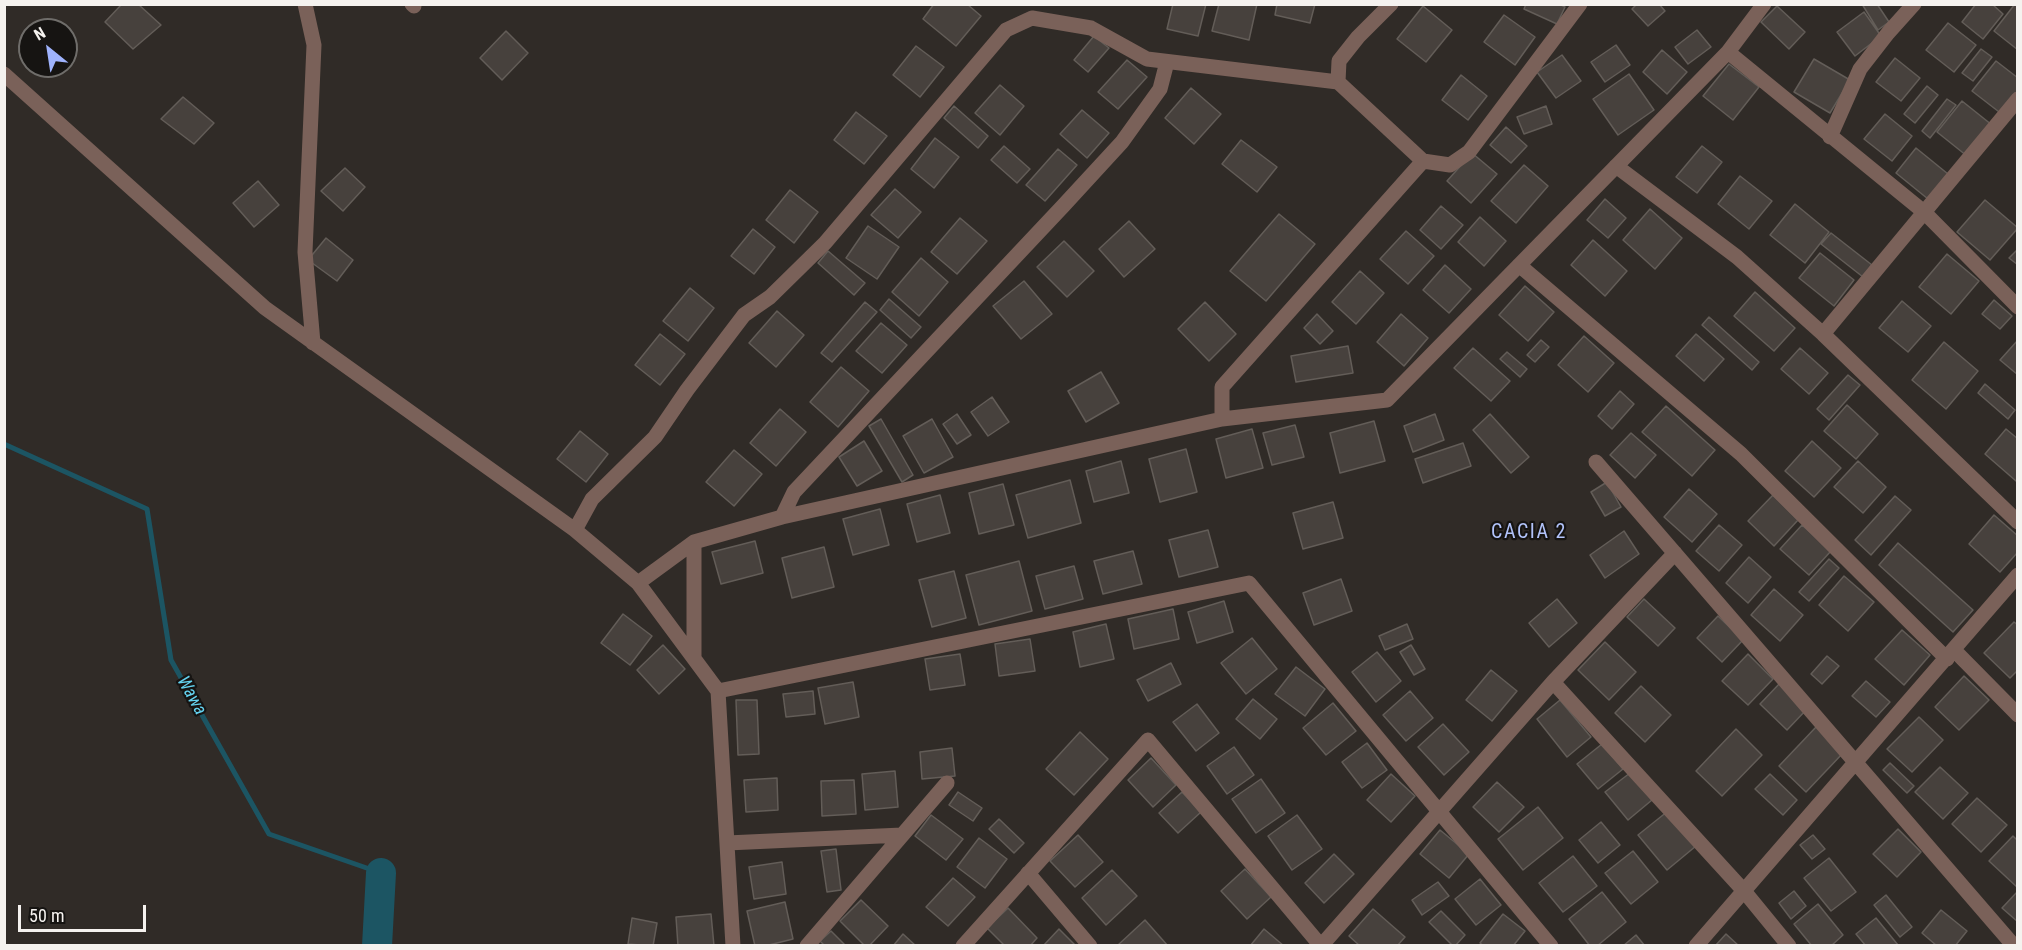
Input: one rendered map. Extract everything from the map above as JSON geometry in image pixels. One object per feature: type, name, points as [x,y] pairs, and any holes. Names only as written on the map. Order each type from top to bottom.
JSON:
[{"type":"street","points":[[305,4],[314,45],[305,252],[313,343]]},
{"type":"street","points":[[1338,82],[1340,60],[1358,37],[1391,4]]},
{"type":"street","points":[[575,530],[592,499],[655,437],[687,390],[744,315],[770,297],[825,243],[1006,30],[1029,11],[1091,28],[1147,59],[1338,82],[1423,161],[1450,165],[1469,152],[1580,4]]},
{"type":"street","points":[[638,583],[694,542],[782,517],[1222,419],[1387,400],[1728,52],[1764,4]]},
{"type":"street","points":[[1830,137],[1860,69],[1887,33],[1914,4]]},
{"type":"street","points":[[1728,52],[1924,212],[2018,307]]},
{"type":"street","points":[[782,517],[794,492],[1122,142],[1160,89],[1167,62]]},
{"type":"street","points":[[4,74],[265,308],[575,530],[638,583],[718,691],[733,945]]},
{"type":"street","points":[[1823,334],[2017,101]]},
{"type":"street","points":[[1222,419],[1222,387],[1423,161]]},
{"type":"street","points":[[1616,166],[1737,257],[1823,334],[2018,522]]},
{"type":"street","points":[[1519,265],[1741,454],[2018,715]]},
{"type":"street","points":[[1596,462],[2014,945]]},
{"type":"street","points":[[694,542],[694,658]]},
{"type":"street","points":[[963,945],[1148,740],[1321,945],[1553,682],[1675,554]]},
{"type":"street","points":[[1696,945],[2018,575]]},
{"type":"street","points":[[718,691],[1249,583],[1551,945]]},
{"type":"street","points":[[1553,682],[1744,891],[1789,945]]},
{"type":"street","points":[[807,945],[947,783]]},
{"type":"street","points":[[727,843],[902,836]]},
{"type":"street","points":[[1028,873],[1090,945]]},
{"type":"building","points":[[122,4],[138,4],[161,25],[133,49],[105,22]]},
{"type":"building","points":[[934,4],[967,4],[981,16],[956,46],[923,19]]},
{"type":"building","points":[[1173,4],[1206,4],[1198,36],[1167,29]]},
{"type":"building","points":[[1219,4],[1257,4],[1249,40],[1212,31]]},
{"type":"building","points":[[1277,4],[1315,4],[1310,23],[1275,15]]},
{"type":"building","points":[[1526,4],[1559,4],[1565,7],[1557,24],[1524,9]]},
{"type":"building","points":[[1637,4],[1659,4],[1665,11],[1648,26],[1632,9]]},
{"type":"building","points":[[1862,4],[1877,4],[1889,22],[1878,30]]},
{"type":"building","points":[[1976,4],[1992,4],[2003,14],[1983,39],[1962,22]]},
{"type":"building","points":[[2015,4],[2018,4],[2018,50],[1994,31]]},
{"type":"building","points":[[1423,6],[1452,30],[1426,62],[1397,39]]},
{"type":"building","points":[[1777,6],[1805,32],[1789,49],[1761,22]]},
{"type":"building","points":[[1864,12],[1881,36],[1855,56],[1837,32]]},
{"type":"building","points":[[1504,15],[1535,37],[1515,65],[1484,42]]},
{"type":"building","points":[[1948,23],[1976,45],[1954,72],[1926,50]]},
{"type":"building","points":[[1697,30],[1711,47],[1688,64],[1675,47]]},
{"type":"building","points":[[506,31],[528,53],[502,80],[480,58]]},
{"type":"building","points":[[1094,36],[1109,48],[1088,72],[1074,60]]},
{"type":"building","points":[[1616,45],[1630,65],[1605,82],[1591,62]]},
{"type":"building","points":[[916,46],[944,67],[920,97],[893,75]]},
{"type":"building","points":[[1981,49],[1992,57],[1973,81],[1962,73]]},
{"type":"building","points":[[1662,50],[1687,72],[1667,94],[1643,72]]},
{"type":"building","points":[[1562,55],[1581,81],[1556,98],[1537,72]]},
{"type":"building","points":[[1895,58],[1920,78],[1901,101],[1876,82]]},
{"type":"building","points":[[1814,59],[1850,80],[1830,113],[1794,92]]},
{"type":"building","points":[[1127,60],[1147,77],[1118,109],[1098,92]]},
{"type":"building","points":[[1996,61],[2018,78],[2018,96],[2003,115],[1972,91]]},
{"type":"building","points":[[1729,64],[1759,87],[1733,120],[1703,96]]},
{"type":"building","points":[[1629,74],[1654,110],[1618,135],[1593,99]]},
{"type":"building","points":[[1461,75],[1487,96],[1468,120],[1442,100]]},
{"type":"building","points":[[1000,85],[1024,106],[1000,135],[975,113]]},
{"type":"building","points":[[1927,86],[1938,95],[1915,123],[1904,114]]},
{"type":"building","points":[[1191,88],[1221,114],[1194,144],[1165,118]]},
{"type":"building","points":[[183,97],[214,123],[194,144],[161,119]]},
{"type":"building","points":[[1947,99],[1956,105],[1930,138],[1922,131]]},
{"type":"building","points":[[1962,101],[1992,125],[1967,156],[1937,132]]},
{"type":"building","points":[[954,106],[988,136],[978,148],[944,118]]},
{"type":"building","points":[[1546,106],[1552,124],[1524,134],[1517,117]]},
{"type":"building","points":[[1082,110],[1109,133],[1087,158],[1060,134]]},
{"type":"building","points":[[856,112],[887,136],[864,164],[834,140]]},
{"type":"building","points":[[1885,114],[1912,136],[1892,161],[1864,139]]},
{"type":"building","points":[[1506,127],[1527,146],[1511,163],[1490,145]]},
{"type":"building","points":[[935,138],[959,157],[934,188],[911,169]]},
{"type":"building","points":[[1241,140],[1277,167],[1257,192],[1222,164]]},
{"type":"building","points":[[1004,146],[1030,169],[1017,183],[991,160]]},
{"type":"building","points":[[1702,146],[1722,162],[1697,193],[1676,177]]},
{"type":"building","points":[[1916,148],[1948,174],[1928,199],[1896,173]]},
{"type":"building","points":[[1058,149],[1077,165],[1045,201],[1026,185]]},
{"type":"building","points":[[1472,153],[1497,174],[1471,203],[1447,181]]},
{"type":"building","points":[[1524,165],[1548,186],[1516,223],[1491,201]]},
{"type":"building","points":[[345,168],[365,187],[343,211],[321,191]]},
{"type":"building","points":[[1740,176],[1772,201],[1749,229],[1718,204]]},
{"type":"building","points":[[258,181],[279,205],[254,227],[233,203]]},
{"type":"building","points":[[895,189],[921,212],[898,238],[871,215]]},
{"type":"building","points":[[790,190],[818,212],[794,243],[766,220]]},
{"type":"building","points":[[1605,199],[1626,218],[1608,238],[1587,220]]},
{"type":"building","points":[[1985,200],[2018,228],[1990,260],[1957,232]]},
{"type":"building","points":[[1795,204],[1829,232],[1805,263],[1770,235]]},
{"type":"building","points":[[1441,206],[1463,225],[1441,249],[1420,230]]},
{"type":"building","points":[[1650,209],[1682,238],[1655,269],[1623,240]]},
{"type":"building","points":[[1279,214],[1315,244],[1266,301],[1230,271]]},
{"type":"building","points":[[1480,217],[1506,241],[1484,266],[1458,242]]},
{"type":"building","points":[[960,218],[987,241],[957,274],[931,252]]},
{"type":"building","points":[[1129,221],[1155,249],[1124,277],[1099,249]]},
{"type":"building","points":[[868,226],[899,247],[877,279],[846,258]]},
{"type":"building","points":[[753,229],[775,247],[754,274],[731,256]]},
{"type":"building","points":[[1406,231],[1434,256],[1408,284],[1380,259]]},
{"type":"building","points":[[1831,233],[1872,265],[1863,277],[1821,244]]},
{"type":"building","points":[[326,238],[353,260],[337,281],[308,260]]},
{"type":"building","points":[[1593,240],[1627,271],[1605,296],[1571,265]]},
{"type":"building","points":[[1064,241],[1094,271],[1067,297],[1037,267]]},
{"type":"building","points":[[2018,249],[2018,265],[2009,258]]},
{"type":"building","points":[[828,251],[865,283],[854,295],[818,263]]},
{"type":"building","points":[[1820,253],[1854,280],[1834,306],[1799,278]]},
{"type":"building","points":[[1947,254],[1979,281],[1951,314],[1919,287]]},
{"type":"building","points":[[921,258],[948,282],[919,316],[892,292]]},
{"type":"building","points":[[1445,265],[1471,289],[1449,313],[1423,290]]},
{"type":"building","points":[[1360,271],[1384,293],[1356,324],[1332,302]]},
{"type":"building","points":[[1024,281],[1052,314],[1021,339],[993,306]]},
{"type":"building","points":[[1525,286],[1554,312],[1528,341],[1499,315]]},
{"type":"building","points":[[690,288],[714,308],[688,341],[663,321]]},
{"type":"building","points":[[1755,292],[1795,328],[1774,351],[1734,316]]},
{"type":"building","points":[[889,299],[921,327],[911,338],[880,310]]},
{"type":"building","points":[[1994,300],[2012,316],[2000,329],[1982,314]]},
{"type":"building","points":[[1902,301],[1931,326],[1908,352],[1879,328]]},
{"type":"building","points":[[865,302],[877,312],[832,362],[821,353]]},
{"type":"building","points":[[1205,302],[1236,334],[1209,361],[1178,329]]},
{"type":"building","points":[[777,311],[804,335],[776,367],[749,343]]},
{"type":"building","points":[[1317,314],[1333,331],[1320,344],[1304,328]]},
{"type":"building","points":[[1401,314],[1428,338],[1404,366],[1377,342]]},
{"type":"building","points":[[1709,317],[1759,362],[1752,370],[1702,325]]},
{"type":"building","points":[[881,323],[907,345],[882,373],[856,351]]},
{"type":"building","points":[[660,334],[685,354],[660,385],[635,365]]},
{"type":"building","points":[[1696,334],[1724,359],[1704,381],[1676,356]]},
{"type":"building","points":[[1584,336],[1614,363],[1588,392],[1558,365]]},
{"type":"building","points":[[1541,340],[1549,347],[1535,362],[1527,355]]},
{"type":"building","points":[[2018,340],[2018,375],[2000,360]]},
{"type":"building","points":[[1944,342],[1978,371],[1946,409],[1912,380]]},
{"type":"building","points":[[1348,346],[1353,373],[1296,382],[1291,356]]},
{"type":"building","points":[[1473,348],[1510,381],[1491,401],[1454,368]]},
{"type":"building","points":[[1800,348],[1828,373],[1809,394],[1781,369]]},
{"type":"building","points":[[1507,352],[1527,369],[1520,377],[1500,359]]},
{"type":"building","points":[[841,367],[869,391],[838,427],[810,402]]},
{"type":"building","points":[[1101,372],[1119,403],[1086,422],[1068,391]]},
{"type":"building","points":[[1848,375],[1860,385],[1829,420],[1817,409]]},
{"type":"building","points":[[1985,384],[2015,410],[2008,419],[1978,393]]},
{"type":"building","points":[[1620,391],[1634,404],[1612,429],[1598,416]]},
{"type":"building","points":[[992,397],[1009,422],[988,436],[971,412]]},
{"type":"building","points":[[1847,405],[1878,434],[1856,459],[1824,431]]},
{"type":"building","points":[[1666,406],[1715,450],[1692,476],[1642,432]]},
{"type":"building","points":[[780,409],[806,432],[776,466],[750,443]]},
{"type":"building","points":[[957,414],[971,435],[957,444],[943,424]]},
{"type":"building","points":[[1435,414],[1444,440],[1413,452],[1404,426]]},
{"type":"building","points":[[1490,414],[1529,457],[1511,473],[1473,430]]},
{"type":"building","points":[[881,419],[913,475],[902,482],[869,426]]},
{"type":"building","points":[[932,419],[953,457],[924,473],[903,436]]},
{"type":"building","points":[[1374,421],[1385,461],[1340,473],[1330,433]]},
{"type":"building","points":[[1295,425],[1304,457],[1272,465],[1263,433]]},
{"type":"building","points":[[1252,429],[1263,468],[1226,478],[1216,439]]},
{"type":"building","points":[[2006,429],[2018,439],[2018,479],[2016,481],[1985,454]]},
{"type":"building","points":[[580,431],[608,454],[586,482],[557,459]]},
{"type":"building","points":[[1631,433],[1656,455],[1635,478],[1610,455]]},
{"type":"building","points":[[864,441],[882,471],[857,486],[839,457]]},
{"type":"building","points":[[1812,441],[1841,468],[1814,497],[1785,471]]},
{"type":"building","points":[[1463,443],[1471,466],[1423,483],[1415,459]]},
{"type":"building","points":[[1186,449],[1197,492],[1160,502],[1149,459]]},
{"type":"building","points":[[734,450],[762,474],[734,506],[706,482]]},
{"type":"building","points":[[1121,461],[1129,493],[1094,502],[1086,471]]},
{"type":"building","points":[[1858,461],[1886,487],[1863,513],[1834,487]]},
{"type":"building","points":[[1070,480],[1081,523],[1028,538],[1016,495]]},
{"type":"building","points":[[1607,482],[1621,507],[1605,516],[1591,492]]},
{"type":"building","points":[[1003,484],[1014,525],[979,534],[969,493]]},
{"type":"building","points":[[1689,489],[1717,514],[1692,542],[1664,517]]},
{"type":"building","points":[[940,495],[950,533],[917,542],[907,504]]},
{"type":"building","points":[[1773,495],[1798,520],[1774,546],[1748,521]]},
{"type":"building","points":[[1895,496],[1911,510],[1871,555],[1855,540]]},
{"type":"building","points":[[1333,502],[1343,538],[1303,549],[1293,513]]},
{"type":"building","points":[[880,509],[889,545],[853,555],[843,519]]},
{"type":"building","points":[[1994,515],[2018,536],[2018,552],[2000,572],[1969,544]]},
{"type":"building","points":[[1719,525],[1742,545],[1719,571],[1696,551]]},
{"type":"building","points":[[1802,525],[1831,551],[1809,575],[1780,549]]},
{"type":"building","points":[[1208,530],[1218,567],[1179,577],[1169,540]]},
{"type":"building","points":[[1624,531],[1639,554],[1605,578],[1590,555]]},
{"type":"building","points":[[755,541],[763,573],[721,584],[712,552]]},
{"type":"building","points":[[1898,543],[1973,610],[1953,632],[1879,565]]},
{"type":"building","points":[[824,547],[834,587],[792,598],[782,558]]},
{"type":"building","points":[[1133,551],[1142,584],[1103,594],[1094,561]]},
{"type":"building","points":[[1749,557],[1771,577],[1748,603],[1726,583]]},
{"type":"building","points":[[1829,559],[1839,568],[1809,601],[1799,592]]},
{"type":"building","points":[[1019,561],[1032,611],[979,625],[966,575]]},
{"type":"building","points":[[1074,566],[1083,599],[1045,609],[1036,576]]},
{"type":"building","points":[[954,571],[966,618],[932,627],[919,580]]},
{"type":"building","points":[[1844,576],[1874,602],[1848,631],[1819,605]]},
{"type":"building","points":[[1341,579],[1352,611],[1314,625],[1303,593]]},
{"type":"building","points":[[1774,589],[1803,615],[1780,641],[1751,615]]},
{"type":"building","points":[[1557,599],[1577,623],[1549,647],[1529,623]]},
{"type":"building","points":[[1644,599],[1675,628],[1658,646],[1627,617]]},
{"type":"building","points":[[1224,601],[1233,632],[1197,643],[1188,612]]},
{"type":"building","points":[[1173,609],[1179,639],[1134,649],[1128,619]]},
{"type":"building","points":[[623,614],[652,636],[630,665],[601,643]]},
{"type":"building","points":[[1718,616],[1743,640],[1722,662],[1697,638]]},
{"type":"building","points":[[2014,622],[2018,625],[2018,670],[2010,678],[1984,653]]},
{"type":"building","points":[[1106,624],[1114,659],[1080,667],[1073,632]]},
{"type":"building","points":[[1407,624],[1413,639],[1385,650],[1379,636]]},
{"type":"building","points":[[1902,630],[1930,655],[1904,685],[1875,659]]},
{"type":"building","points":[[1252,638],[1277,669],[1246,694],[1221,663]]},
{"type":"building","points":[[1030,639],[1035,671],[999,676],[995,644]]},
{"type":"building","points":[[1605,642],[1636,672],[1609,700],[1578,670]]},
{"type":"building","points":[[663,645],[685,669],[659,694],[637,670]]},
{"type":"building","points":[[1411,645],[1425,669],[1414,675],[1400,652]]},
{"type":"building","points":[[1377,652],[1401,681],[1376,702],[1352,672]]},
{"type":"building","points":[[960,654],[965,685],[930,690],[925,659]]},
{"type":"building","points":[[1748,654],[1773,679],[1748,705],[1722,681]]},
{"type":"building","points":[[1827,656],[1839,666],[1822,684],[1811,674]]},
{"type":"building","points":[[1171,663],[1181,684],[1148,701],[1137,680]]},
{"type":"building","points":[[1296,667],[1325,689],[1305,716],[1275,694]]},
{"type":"building","points":[[1491,670],[1517,691],[1492,721],[1466,700]]},
{"type":"building","points":[[1964,676],[1989,700],[1959,730],[1935,707]]},
{"type":"building","points":[[1866,681],[1890,702],[1876,717],[1852,696]]},
{"type":"building","points":[[853,682],[859,717],[825,724],[818,688]]},
{"type":"building","points":[[1781,682],[1808,708],[1787,730],[1760,704]]},
{"type":"building","points":[[1641,686],[1671,715],[1645,742],[1615,713]]},
{"type":"building","points":[[813,691],[815,714],[786,717],[783,694]]},
{"type":"building","points":[[1410,691],[1433,718],[1406,741],[1383,715]]},
{"type":"building","points":[[1253,699],[1277,719],[1260,739],[1236,719]]},
{"type":"building","points":[[736,700],[757,700],[759,754],[738,755]]},
{"type":"building","points":[[1560,700],[1591,737],[1567,757],[1537,719]]},
{"type":"building","points":[[1333,703],[1356,731],[1326,755],[1303,728]]},
{"type":"building","points":[[1197,704],[1219,733],[1196,751],[1173,722]]},
{"type":"building","points":[[1919,717],[1943,740],[1912,772],[1887,749]]},
{"type":"building","points":[[1443,724],[1469,752],[1444,775],[1418,747]]},
{"type":"building","points":[[1817,726],[1844,752],[1806,792],[1779,766]]},
{"type":"building","points":[[1736,729],[1762,755],[1722,796],[1696,771]]},
{"type":"building","points":[[1080,732],[1108,759],[1074,795],[1046,769]]},
{"type":"building","points":[[1367,743],[1387,770],[1362,788],[1342,762]]},
{"type":"building","points":[[1602,744],[1623,769],[1598,789],[1577,764]]},
{"type":"building","points":[[1234,747],[1254,775],[1227,794],[1207,766]]},
{"type":"building","points":[[952,748],[955,776],[922,779],[920,752]]},
{"type":"building","points":[[1151,758],[1176,785],[1153,807],[1128,780]]},
{"type":"building","points":[[1890,763],[1914,786],[1907,793],[1883,770]]},
{"type":"building","points":[[1940,767],[1968,793],[1943,819],[1915,792]]},
{"type":"building","points":[[895,771],[898,807],[865,810],[862,774]]},
{"type":"building","points":[[1630,773],[1652,800],[1628,820],[1605,792]]},
{"type":"building","points":[[1391,774],[1415,796],[1391,822],[1367,800]]},
{"type":"building","points":[[1770,774],[1797,800],[1783,815],[1755,789]]},
{"type":"building","points":[[777,778],[778,810],[746,812],[744,780]]},
{"type":"building","points":[[1261,779],[1285,813],[1256,833],[1232,799]]},
{"type":"building","points":[[854,780],[856,814],[822,816],[821,781]]},
{"type":"building","points":[[1497,782],[1524,807],[1499,832],[1473,807]]},
{"type":"building","points":[[958,792],[982,808],[973,821],[949,805]]},
{"type":"building","points":[[1182,792],[1201,812],[1178,833],[1159,813]]},
{"type":"building","points":[[1977,798],[2007,825],[1981,852],[1952,824]]},
{"type":"building","points":[[1538,807],[1563,838],[1523,870],[1498,839]]},
{"type":"building","points":[[1668,811],[1696,846],[1667,870],[1638,835]]},
{"type":"building","points":[[931,815],[963,839],[946,860],[915,836]]},
{"type":"building","points":[[1297,815],[1322,849],[1292,870],[1268,836]]},
{"type":"building","points":[[999,819],[1024,843],[1014,853],[989,829]]},
{"type":"building","points":[[1601,822],[1620,845],[1598,863],[1579,840]]},
{"type":"building","points":[[1898,829],[1921,852],[1897,877],[1873,854]]},
{"type":"building","points":[[1440,830],[1469,854],[1449,878],[1420,854]]},
{"type":"building","points":[[1078,835],[1103,862],[1075,887],[1050,861]]},
{"type":"building","points":[[1813,835],[1825,849],[1812,859],[1800,845]]},
{"type":"building","points":[[2013,836],[2018,841],[2018,888],[1989,861]]},
{"type":"building","points":[[979,838],[1007,859],[985,888],[957,867]]},
{"type":"building","points":[[836,849],[841,890],[827,892],[821,851]]},
{"type":"building","points":[[1633,851],[1658,882],[1631,904],[1605,873]]},
{"type":"building","points":[[1334,854],[1354,874],[1324,903],[1305,883]]},
{"type":"building","points":[[1573,856],[1597,886],[1563,912],[1539,883]]},
{"type":"building","points":[[1829,858],[1856,892],[1831,911],[1804,878]]},
{"type":"building","points":[[782,862],[786,894],[754,899],[749,867]]},
{"type":"building","points":[[1245,869],[1271,897],[1247,919],[1221,891]]},
{"type":"building","points":[[1112,870],[1137,896],[1106,925],[1082,898]]},
{"type":"building","points":[[953,878],[975,897],[948,926],[926,907]]},
{"type":"building","points":[[1480,879],[1501,905],[1476,925],[1455,899]]},
{"type":"building","points":[[1438,882],[1449,896],[1422,915],[1412,900]]},
{"type":"building","points":[[1794,891],[1806,906],[1791,919],[1779,903]]},
{"type":"building","points":[[2018,891],[2018,922],[2002,908]]},
{"type":"building","points":[[1602,892],[1626,922],[1597,946],[1590,946],[1569,919]]},
{"type":"building","points":[[1886,895],[1912,927],[1900,937],[1874,905]]},
{"type":"building","points":[[861,900],[888,926],[869,946],[865,946],[840,921]]},
{"type":"building","points":[[785,902],[793,939],[765,946],[755,946],[747,911]]},
{"type":"building","points":[[1818,904],[1843,935],[1831,946],[1812,946],[1794,924]]},
{"type":"building","points":[[1008,908],[1037,938],[1030,946],[1005,946],[987,928]]},
{"type":"building","points":[[1373,909],[1405,937],[1397,946],[1360,946],[1349,936]]},
{"type":"building","points":[[1941,910],[1967,931],[1955,946],[1937,946],[1922,933]]},
{"type":"building","points":[[1441,911],[1465,935],[1455,946],[1429,922]]},
{"type":"building","points":[[711,914],[714,946],[678,946],[676,917]]},
{"type":"building","points":[[1503,914],[1525,931],[1513,946],[1484,946],[1480,943]]},
{"type":"building","points":[[632,918],[657,923],[653,946],[628,944]]},
{"type":"building","points":[[1876,918],[1897,946],[1866,946],[1856,934]]},
{"type":"building","points":[[1145,920],[1168,946],[1118,946],[1118,945]]},
{"type":"building","points":[[1059,929],[1076,946],[1043,946]]},
{"type":"building","points":[[1264,929],[1284,946],[1250,946]]},
{"type":"building","points":[[831,931],[846,946],[825,946],[820,941]]},
{"type":"building","points":[[903,934],[916,946],[893,946]]},
{"type":"building","points":[[1726,934],[1739,946],[1715,946]]},
{"type":"building","points":[[1636,935],[1645,946],[1623,946]]},
{"type":"waterway","name":"Wawa","points":[[4,444],[147,509],[171,660],[269,834],[381,873]]},
{"type":"waterway","name":"Wawa","points":[[377,946],[381,873]]},
{"type":"district","name":"CACIA 2","points":[[1529,533]]}]
